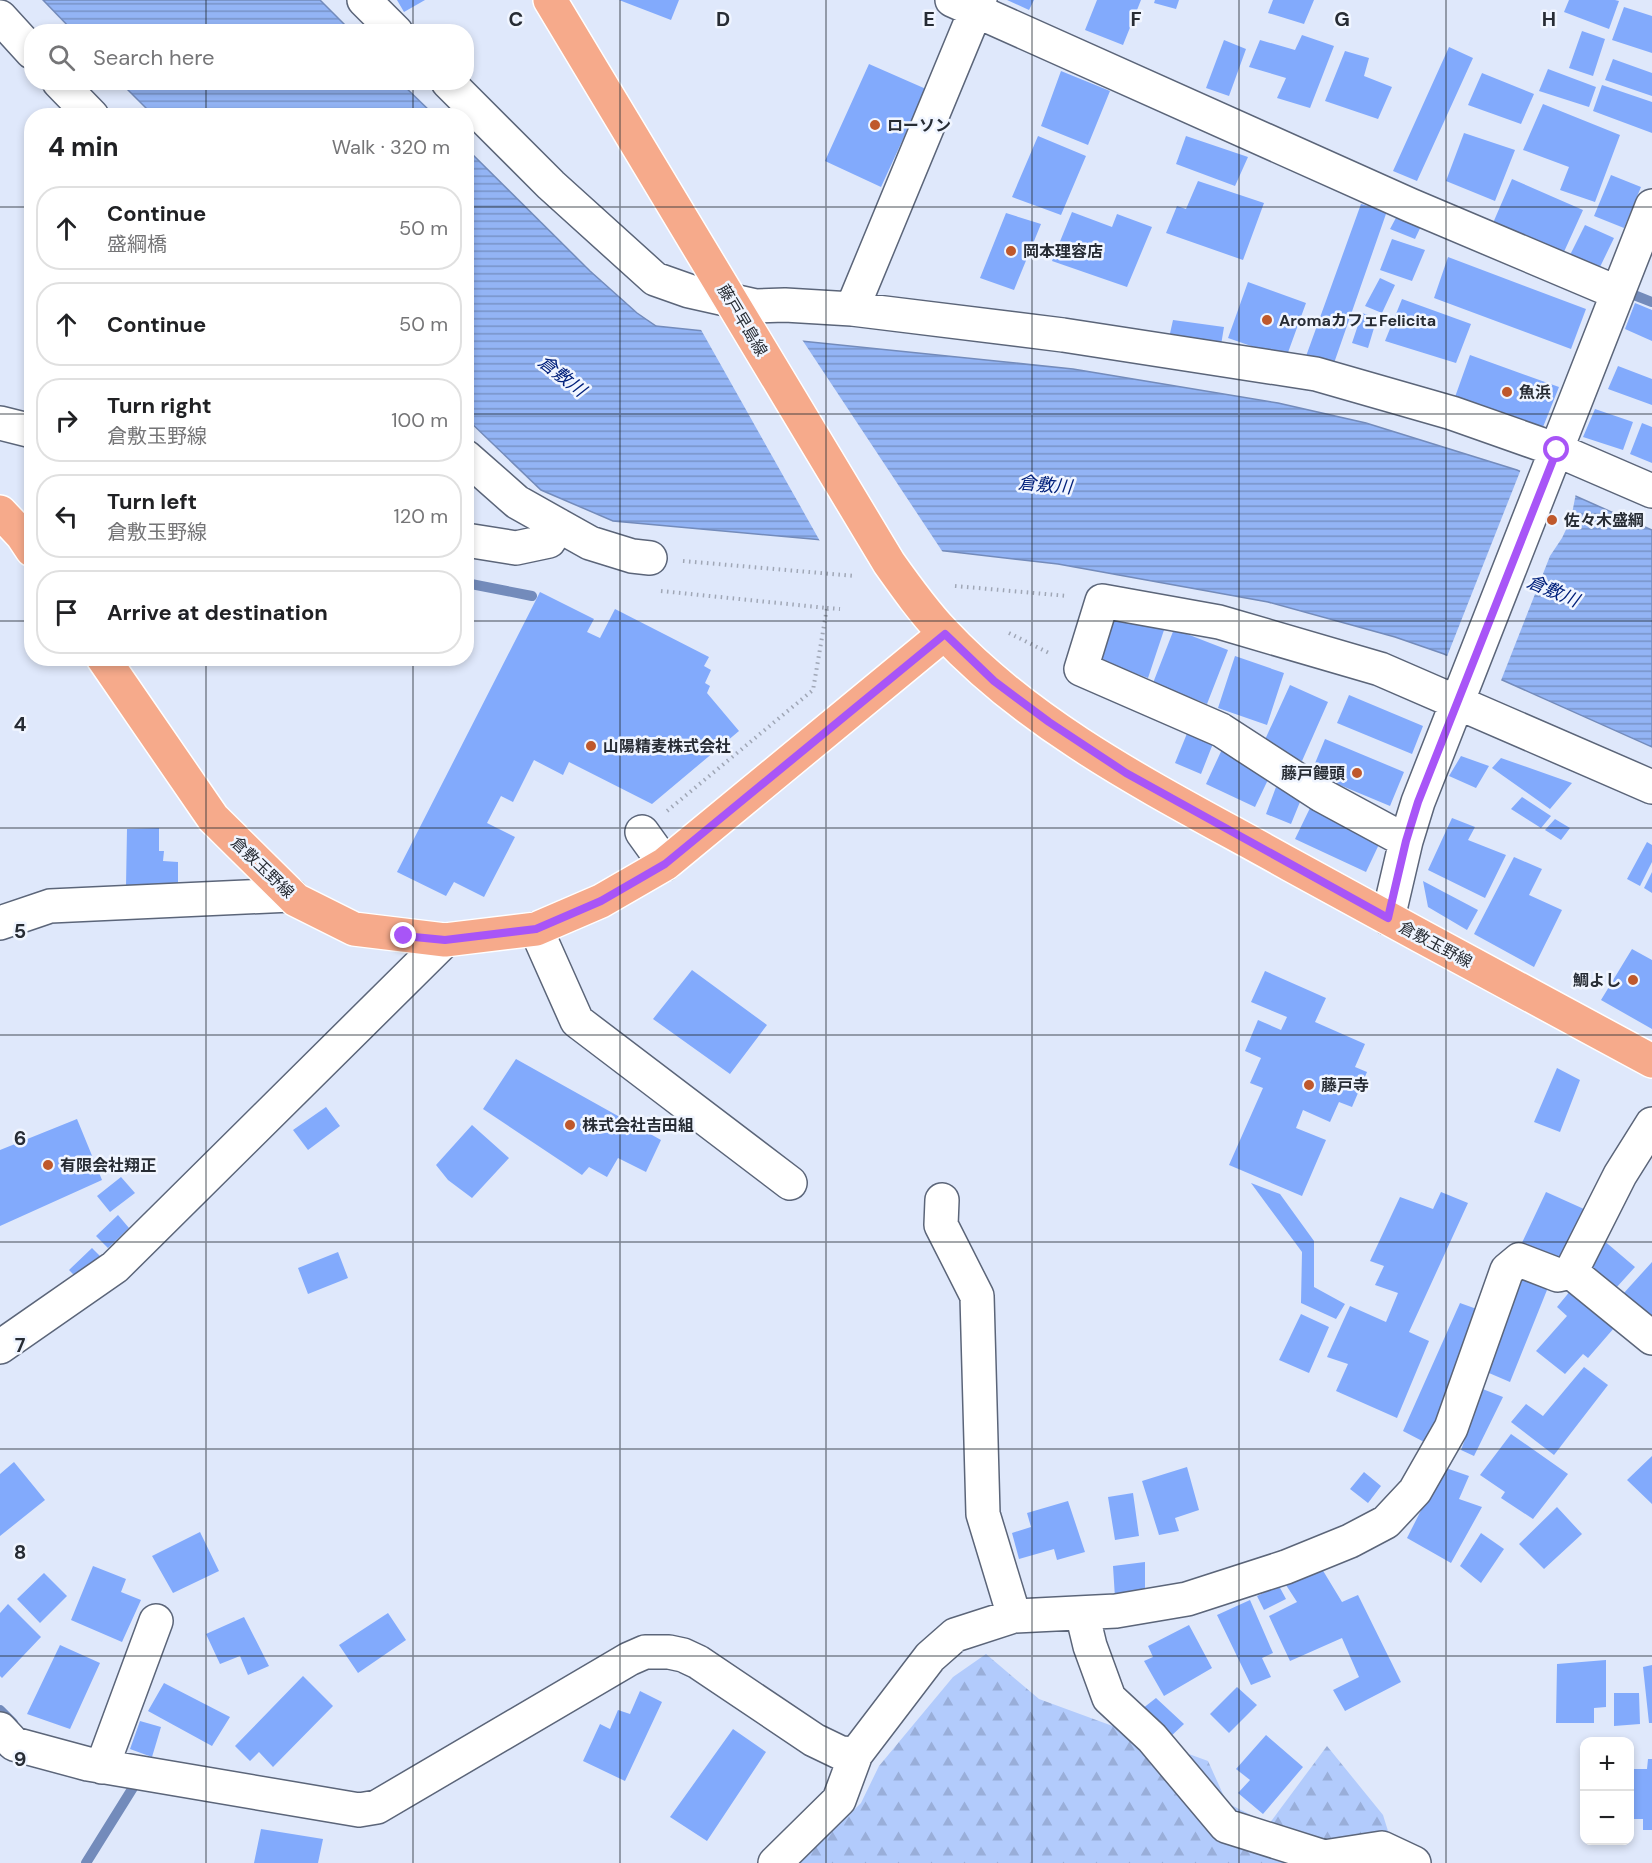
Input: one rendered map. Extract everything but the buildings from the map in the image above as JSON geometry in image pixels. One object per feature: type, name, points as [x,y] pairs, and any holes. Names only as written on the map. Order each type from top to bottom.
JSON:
[{"type":"main road","name":"藤戸早島線","points":[[550,0],[889,563],[924,611],[945,634]]},
{"type":"main road","points":[[0,512],[24,534]]},
{"type":"main road","name":"倉敷玉野線","points":[[108,666],[213,818],[296,900],[354,929],[445,940],[536,929],[601,901],[665,864],[945,634],[994,681],[1049,722],[1126,773],[1652,1061]]},
{"type":"street","points":[[364,0],[388,24]]},
{"type":"street","points":[[852,309],[970,3],[1410,205],[1618,293]]},
{"type":"street","points":[[0,17],[24,43]]},
{"type":"street","points":[[67,90],[84,108]]},
{"type":"street","points":[[456,90],[551,185],[655,279],[735,308],[785,305],[852,309],[1063,335],[1316,374],[1452,413],[1652,491]]},
{"type":"street","points":[[1388,918],[1406,841],[1418,802],[1652,206]]},
{"type":"street","points":[[0,423],[24,429]]},
{"type":"street","points":[[474,464],[517,502],[590,543],[632,556],[650,558]]},
{"type":"street","points":[[474,541],[516,548],[549,541],[558,525]]},
{"type":"street","points":[[1406,841],[1320,795],[1221,730],[1081,669],[1102,601],[1219,622],[1358,661],[1460,693],[1652,787]]},
{"type":"street","points":[[642,832],[665,864]]},
{"type":"street","points":[[0,923],[50,906],[291,895]]},
{"type":"street","points":[[536,929],[577,1021],[790,1183]]},
{"type":"street","points":[[0,1347],[115,1267],[445,940]]},
{"type":"street","points":[[1571,1272],[1620,1175],[1652,1124]]},
{"type":"street","points":[[942,1200],[940,1225],[977,1296],[983,1514],[1014,1616]]},
{"type":"street","points":[[775,1863],[839,1800],[856,1754],[930,1657],[955,1635],[1014,1616],[1116,1611],[1187,1599],[1286,1567],[1350,1541],[1386,1522],[1414,1491],[1451,1428],[1507,1270],[1519,1260],[1558,1275],[1571,1272]]},
{"type":"street","points":[[1571,1272],[1652,1338]]},
{"type":"street","points":[[1082,1612],[1090,1646],[1109,1698],[1152,1737],[1226,1826],[1324,1857],[1382,1848],[1414,1863]]},
{"type":"street","points":[[106,1757],[156,1621]]},
{"type":"street","points":[[0,1729],[14,1744],[106,1757],[345,1809],[359,1810],[376,1807],[629,1659],[645,1652],[669,1652],[698,1662],[814,1740],[841,1753],[856,1754]]},
{"type":"path","points":[[650,558],[857,576]]},
{"type":"path","points":[[955,586],[1034,592],[1102,601]]},
{"type":"path","points":[[657,591],[840,609]]},
{"type":"path","points":[[642,832],[813,690],[827,608]]},
{"type":"path","points":[[1009,633],[1081,669]]},
{"type":"green space","points":[[986,1654],[1039,1699],[1208,1761],[1227,1803],[1269,1824],[1327,1746],[1383,1815],[1398,1863],[800,1863],[861,1803],[879,1766],[953,1677]]},
{"type":"water","points":[[43,0],[320,0],[344,24],[66,24]]},
{"type":"water","points":[[128,90],[408,90],[427,108],[146,108]]},
{"type":"water","name":"倉敷川","points":[[474,156],[590,271],[637,313],[656,326],[1073,369],[1278,403],[1366,423],[1517,470],[1652,530],[1652,747],[1444,654],[1395,637],[1268,602],[1058,564],[945,551],[613,521],[541,490],[474,426]]},
{"type":"pier","points":[[700,328],[801,338],[944,554],[821,543]]},
{"type":"pier","points":[[1521,469],[1576,493],[1571,519],[1550,556],[1500,683],[1446,659]]},
{"type":"waterway","points":[[1634,295],[1652,302]]},
{"type":"waterway","points":[[474,585],[532,596]]},
{"type":"waterway","points":[[0,1710],[13,1723]]},
{"type":"waterway","points":[[86,1863],[134,1786]]},
{"type":"place","name":"ローソン","points":[[875,125]]},
{"type":"place","name":"岡本理容店","points":[[1011,251]]},
{"type":"place","name":"AromaカフェFelicita","points":[[1267,320]]},
{"type":"place","name":"魚浜","points":[[1507,392]]},
{"type":"place","name":"佐々木盛綱","points":[[1552,520]]},
{"type":"place","name":"山陽精麦株式会社","points":[[591,746]]},
{"type":"place","name":"藤戸饅頭","points":[[1357,773]]},
{"type":"place","name":"鯛よし","points":[[1633,980]]},
{"type":"place","name":"藤戸寺","points":[[1309,1085]]},
{"type":"place","name":"株式会社吉田組","points":[[570,1125]]},
{"type":"place","name":"有限会社翔正","points":[[48,1165]]},
{"type":"route","points":[[404,936],[445,940],[536,929],[601,901],[665,864],[945,634],[994,681],[1049,722],[1126,773],[1388,918],[1406,841],[1418,802],[1557,450]]}]
